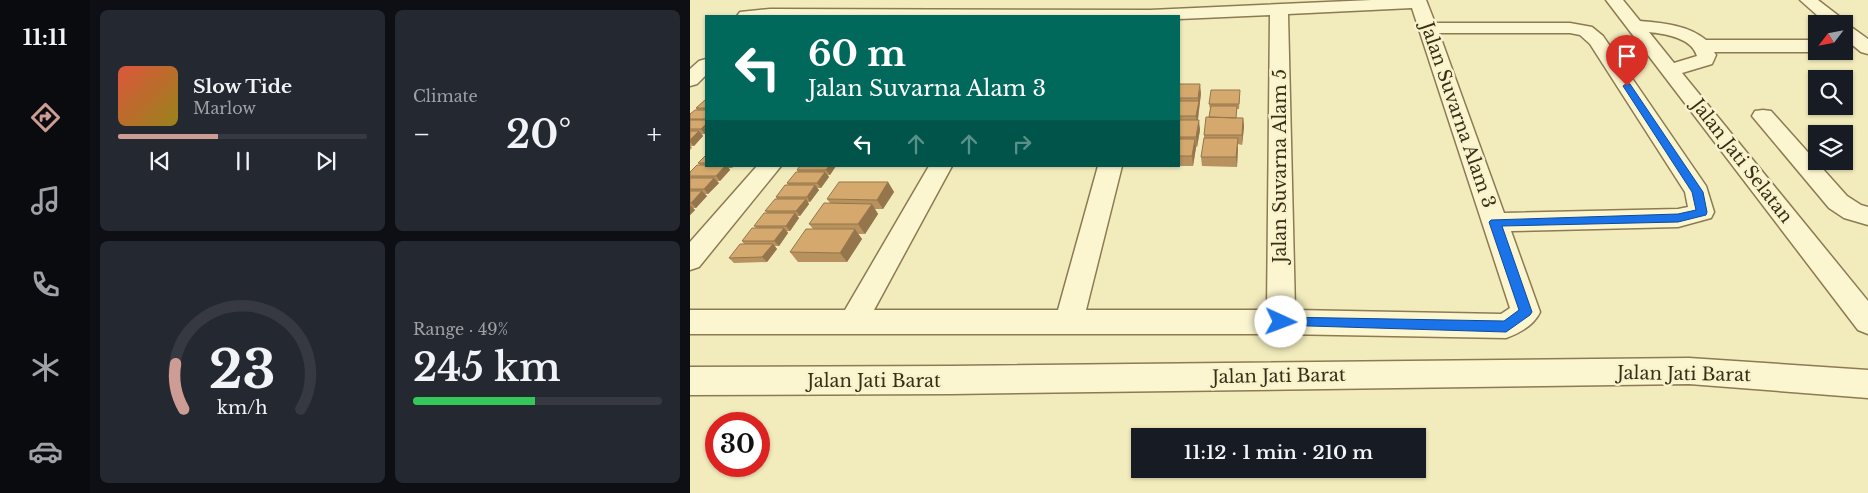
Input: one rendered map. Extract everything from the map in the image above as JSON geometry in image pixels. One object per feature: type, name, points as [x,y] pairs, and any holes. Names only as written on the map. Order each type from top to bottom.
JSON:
[{"type":"street","points":[[742,15],[747,0]]},
{"type":"street","points":[[770,14],[786,0]]},
{"type":"street","name":"Jalan Jati Selatan","points":[[1614,0],[1868,322]]},
{"type":"street","points":[[1808,0],[1827,15]]},
{"type":"street","points":[[1047,15],[1151,10],[1279,9],[1419,1]]},
{"type":"street","name":"Jalan Suvarna Alam 3","points":[[1281,322],[1506,326],[1526,312],[1419,1]]},
{"type":"street","name":"Jalan Suvarna Alam 5","points":[[1279,9],[1281,322]]},
{"type":"street","points":[[758,15],[834,15]]},
{"type":"street","points":[[1636,26],[1677,32],[1693,38],[1702,46],[1707,55],[1704,60],[1671,70]]},
{"type":"street","points":[[1853,27],[1868,26]]},
{"type":"street","points":[[1428,28],[1570,28],[1586,31],[1597,40],[1697,192],[1702,212],[1678,218],[1495,222]]},
{"type":"street","points":[[1853,35],[1867,48]]},
{"type":"street","points":[[1702,46],[1808,46]]},
{"type":"street","points":[[1853,47],[1867,48]]},
{"type":"street","points":[[690,80],[705,66]]},
{"type":"street","points":[[1763,116],[1838,202],[1853,212],[1868,216]]},
{"type":"street","points":[[690,260],[769,167]]},
{"type":"street","points":[[853,322],[940,167]]},
{"type":"street","points":[[1070,322],[1110,167]]},
{"type":"street","points":[[690,322],[1281,322]]},
{"type":"street","name":"Jalan Jati Barat","points":[[690,381],[951,380],[1689,371],[1868,384]]},
{"type":"building","points":[[1180,84],[1200,84],[1198,98],[1180,98]]},
{"type":"building","points":[[1211,90],[1240,90],[1239,104],[1209,104]]},
{"type":"building","points":[[705,100],[705,108],[696,108]]},
{"type":"building","points":[[1180,101],[1199,101],[1196,116],[1180,116]]},
{"type":"building","points":[[1211,106],[1237,106],[1236,118],[1209,117]]},
{"type":"building","points":[[695,110],[705,110],[705,119],[690,119],[690,114]]},
{"type":"building","points":[[1206,117],[1243,118],[1242,135],[1204,135]]},
{"type":"building","points":[[690,120],[705,120],[705,125],[701,129],[690,129]]},
{"type":"building","points":[[1180,120],[1199,120],[1196,137],[1180,137]]},
{"type":"building","points":[[690,131],[699,131],[690,140]]},
{"type":"building","points":[[1204,138],[1238,138],[1236,157],[1201,157]]},
{"type":"building","points":[[1180,139],[1195,139],[1192,156],[1180,156]]},
{"type":"building","points":[[705,156],[705,163],[698,163]]},
{"type":"building","points":[[697,165],[724,167],[716,176],[690,176],[690,172]]},
{"type":"building","points":[[799,167],[828,167],[826,170],[797,170]]},
{"type":"building","points":[[796,172],[825,172],[817,183],[787,183]]},
{"type":"building","points":[[690,178],[714,178],[704,189],[690,189]]},
{"type":"building","points":[[839,182],[888,182],[877,200],[827,199]]},
{"type":"building","points":[[785,185],[815,185],[807,197],[776,197]]},
{"type":"building","points":[[690,191],[702,191],[691,203],[690,203]]},
{"type":"building","points":[[775,199],[806,199],[796,211],[765,211]]},
{"type":"building","points":[[824,203],[872,204],[858,224],[809,224]]},
{"type":"building","points":[[764,213],[795,213],[786,226],[754,226]]},
{"type":"building","points":[[752,228],[784,228],[774,241],[742,241]]},
{"type":"building","points":[[806,229],[855,229],[840,253],[790,252]]},
{"type":"building","points":[[740,244],[773,244],[762,257],[729,258]]},
{"type":"route","points":[[1281,322],[1465,327],[1506,326],[1526,312],[1495,222],[1678,218],[1702,212],[1697,192],[1627,86]]}]
